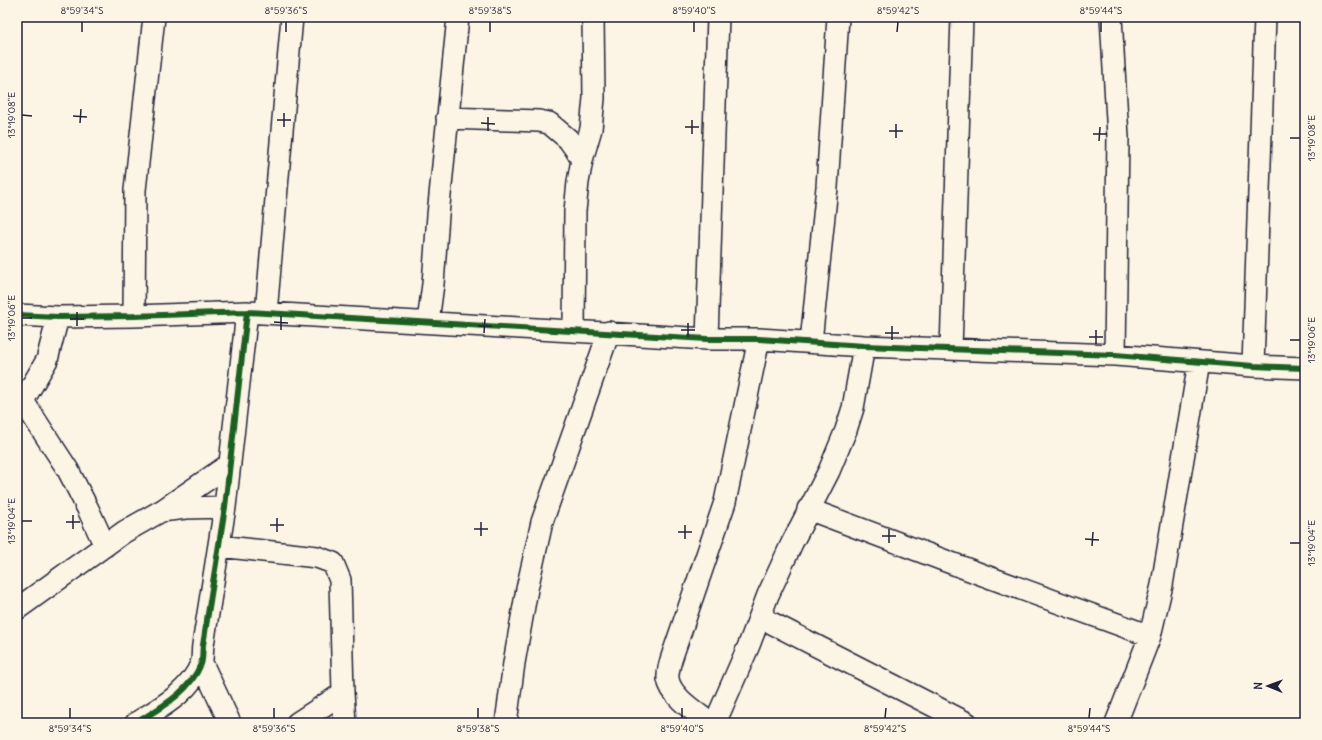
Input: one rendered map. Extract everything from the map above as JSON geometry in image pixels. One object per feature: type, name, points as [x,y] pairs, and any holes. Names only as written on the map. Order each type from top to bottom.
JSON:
[{"type":"street","points":[[134,316],[135,190],[154,17]]},
{"type":"street","points":[[230,723],[202,663],[203,645],[225,507],[230,464],[257,312],[292,17]]},
{"type":"street","points":[[428,322],[433,284],[458,17]]},
{"type":"street","points":[[574,330],[575,211],[582,160],[591,129],[594,98],[593,17]]},
{"type":"street","points":[[708,338],[718,17]]},
{"type":"street","points":[[811,342],[827,187],[838,17]]},
{"type":"street","points":[[951,349],[962,17]]},
{"type":"street","points":[[1111,17],[1118,137],[1114,355]]},
{"type":"street","points":[[1253,366],[1265,17]]},
{"type":"street","points":[[448,118],[539,121],[549,123],[568,140],[582,160]]},
{"type":"street","points":[[17,315],[58,317],[257,312],[864,346],[1114,355],[1253,366],[1305,368]]},
{"type":"street","points":[[58,317],[47,360],[20,404],[68,470],[105,546]]},
{"type":"street","points":[[506,723],[516,648],[542,522],[608,332]]},
{"type":"street","points":[[710,723],[682,702],[671,686],[668,678],[675,648],[725,502],[759,339]]},
{"type":"street","points":[[715,723],[750,645],[768,595],[808,509],[829,471],[846,430],[853,408],[864,346]]},
{"type":"street","points":[[1116,723],[1150,636],[1162,585],[1199,362]]},
{"type":"street","points":[[17,609],[124,532],[161,511],[230,464]]},
{"type":"street","points":[[161,511],[186,508],[225,507]]},
{"type":"street","points":[[808,509],[976,573],[1150,636]]},
{"type":"street","points":[[219,546],[317,557],[333,563],[340,580],[345,723]]},
{"type":"street","points":[[760,617],[967,723]]},
{"type":"street","points":[[136,723],[171,701],[188,684],[202,663]]},
{"type":"street","points":[[297,723],[343,693]]},
{"type":"cycle path","points":[[17,315],[58,317],[247,312],[707,339],[759,339],[864,346],[1115,355],[1253,366],[1305,368]]},
{"type":"cycle path","points":[[136,723],[164,705],[182,691],[196,674],[202,662],[203,645],[225,507],[247,312]]}]
